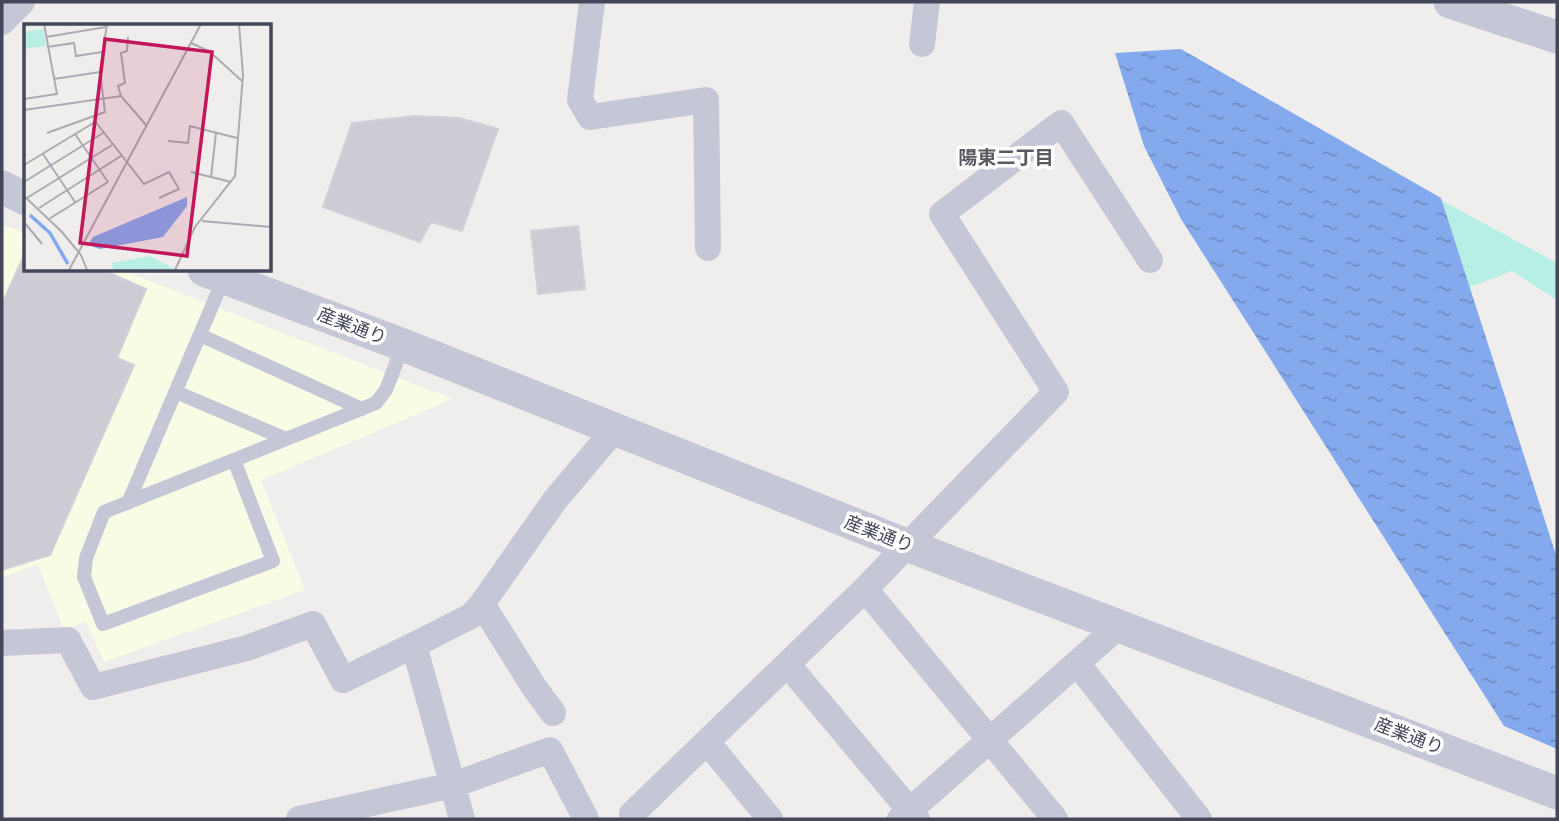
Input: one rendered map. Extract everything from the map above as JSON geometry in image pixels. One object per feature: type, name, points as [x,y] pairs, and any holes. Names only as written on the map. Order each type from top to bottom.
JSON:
[{"type":"street","points":[[2,22],[22,2]]},
{"type":"street","points":[[592,2],[580,100],[590,117],[706,100],[708,248]]},
{"type":"street","points":[[922,44],[927,2]]},
{"type":"street","points":[[1450,2],[1557,37]]},
{"type":"street","points":[[632,814],[909,546],[1056,392],[942,214],[1061,123],[1150,260]]},
{"type":"street","points":[[2,187],[24,198]]},
{"type":"street","name":"産業通り","points":[[214,274],[403,345],[909,546],[1557,793]]},
{"type":"street","points":[[2,643],[68,640],[93,687],[247,648],[313,624],[343,680],[471,616],[555,500],[615,429]]},
{"type":"street","points":[[865,589],[1055,819]]},
{"type":"street","points":[[482,604],[553,713]]},
{"type":"street","points":[[788,665],[909,816],[1119,626]]},
{"type":"street","points":[[414,645],[462,819]]},
{"type":"street","points":[[1077,663],[1199,819]]},
{"type":"street","points":[[708,743],[770,819]]},
{"type":"street","points":[[299,819],[453,785],[550,750],[586,819]]},
{"type":"lane","points":[[128,502],[201,335],[214,274]]},
{"type":"lane","points":[[201,335],[362,409]]},
{"type":"lane","points":[[234,460],[273,561],[103,624],[83,577],[86,558],[104,512],[376,403],[386,390],[403,345]]},
{"type":"lane","points":[[176,391],[286,439]]},
{"type":"shaded area","points":[[1439,199],[1557,263],[1557,300],[1512,271],[1470,287]]},
{"type":"shaded area","points":[[2,225],[24,232],[24,271],[124,271],[453,399],[261,480],[305,590],[104,662],[86,621],[64,630],[38,565],[2,577]]},
{"type":"water","points":[[1181,49],[1441,198],[1557,558],[1557,749],[1504,726],[1181,219],[1144,146],[1115,53]]},
{"type":"building","points":[[415,116],[459,118],[498,129],[462,231],[431,222],[420,242],[323,207],[352,123]]},
{"type":"building","points":[[578,226],[585,289],[538,294],[531,231]]},
{"type":"building","points":[[24,255],[24,271],[105,271],[146,289],[117,358],[134,365],[50,555],[2,570],[2,304]]},
{"type":"district","name":"陽東二丁目","points":[[1006,157]]}]
